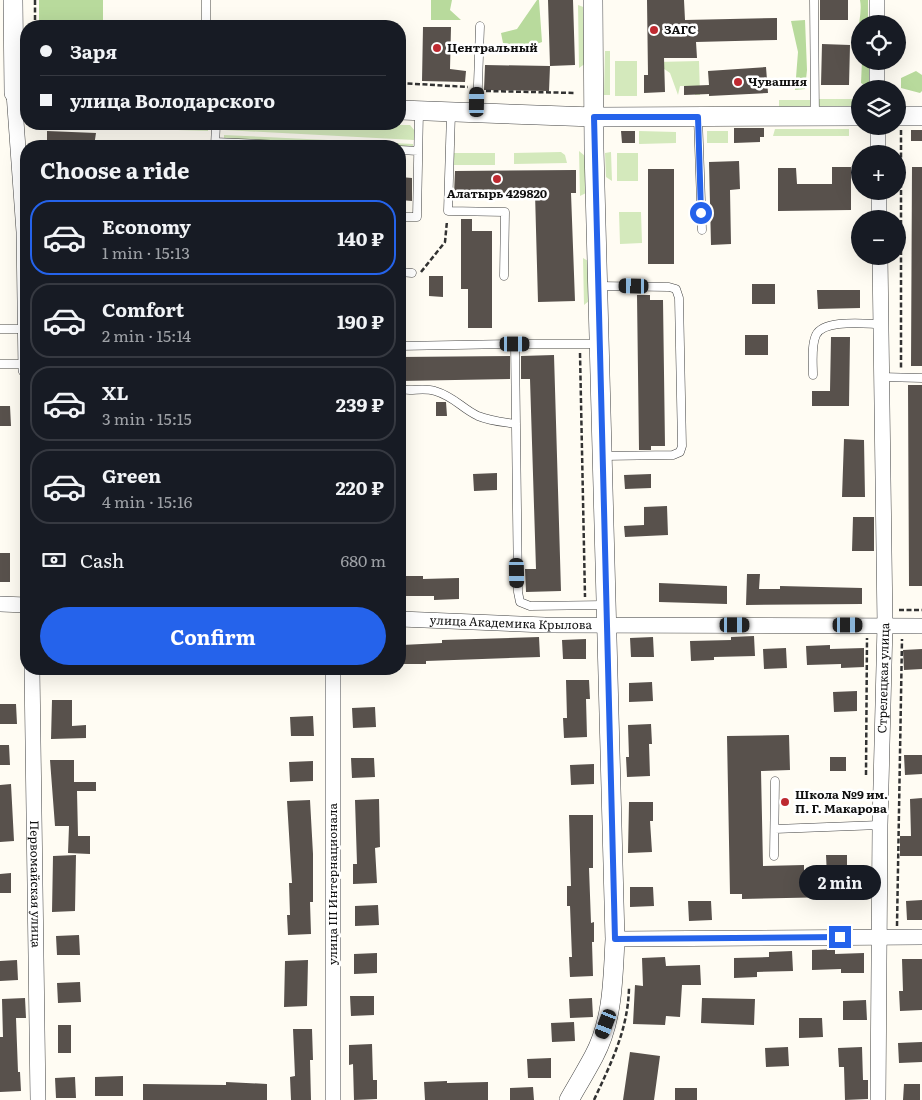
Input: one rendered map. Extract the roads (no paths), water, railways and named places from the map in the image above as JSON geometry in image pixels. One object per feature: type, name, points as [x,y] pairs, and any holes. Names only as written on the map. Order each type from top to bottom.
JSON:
[{"type":"street","points":[[13,0],[13,93],[20,181]]},
{"type":"street","points":[[569,1100],[595,1055],[606,1024],[613,992],[615,939],[594,117],[593,0]]},
{"type":"street","points":[[877,0],[877,15]]},
{"type":"street","points":[[406,110],[594,117],[851,116]]},
{"type":"street","points":[[906,116],[922,116]]},
{"type":"street","name":"Стрелецкая улица","points":[[878,1100],[878,937],[885,625],[880,265]]},
{"type":"street","points":[[0,604],[20,605]]},
{"type":"street","name":"улица Академика Крылова","points":[[406,619],[544,625],[922,626]]},
{"type":"street","name":"Первомайская улица","points":[[32,675],[38,1100]]},
{"type":"street","name":"улица III Интернационала","points":[[333,675],[333,1100]]},
{"type":"street","points":[[615,939],[922,937]]},
{"type":"lane","points":[[206,0],[206,20]]},
{"type":"lane","points":[[814,0],[815,116]]},
{"type":"lane","points":[[477,113],[480,26]]},
{"type":"lane","points":[[406,217],[417,217],[419,111]]},
{"type":"lane","points":[[451,112],[448,211],[505,212],[504,276]]},
{"type":"lane","points":[[698,117],[702,230]]},
{"type":"lane","points":[[406,150],[418,151]]},
{"type":"lane","points":[[406,272],[412,273]]},
{"type":"lane","points":[[599,286],[669,287],[676,290],[679,298],[682,446],[680,452],[673,455],[603,456]]},
{"type":"lane","points":[[812,374],[813,346],[816,334],[823,327],[836,324],[880,324]]},
{"type":"lane","points":[[0,329],[20,329]]},
{"type":"lane","points":[[515,344],[518,592],[520,602],[530,606],[607,605]]},
{"type":"lane","points":[[406,346],[600,344]]},
{"type":"lane","points":[[0,364],[20,364]]},
{"type":"lane","points":[[881,377],[922,378]]},
{"type":"lane","points":[[406,390],[431,390],[452,397],[477,416],[516,424]]},
{"type":"lane","points":[[774,856],[775,781]]},
{"type":"lane","points":[[774,829],[880,825]]},
{"type":"place","name":"ЗАГС","points":[[654,30]]},
{"type":"place","name":"Центральный","points":[[437,48]]},
{"type":"place","name":"Чувашия","points":[[738,82]]},
{"type":"place","name":"Алатырь 429820","points":[[497,179]]},
{"type":"place","name":"Школа №9 им. П. Г. Макарова","points":[[785,802]]}]
